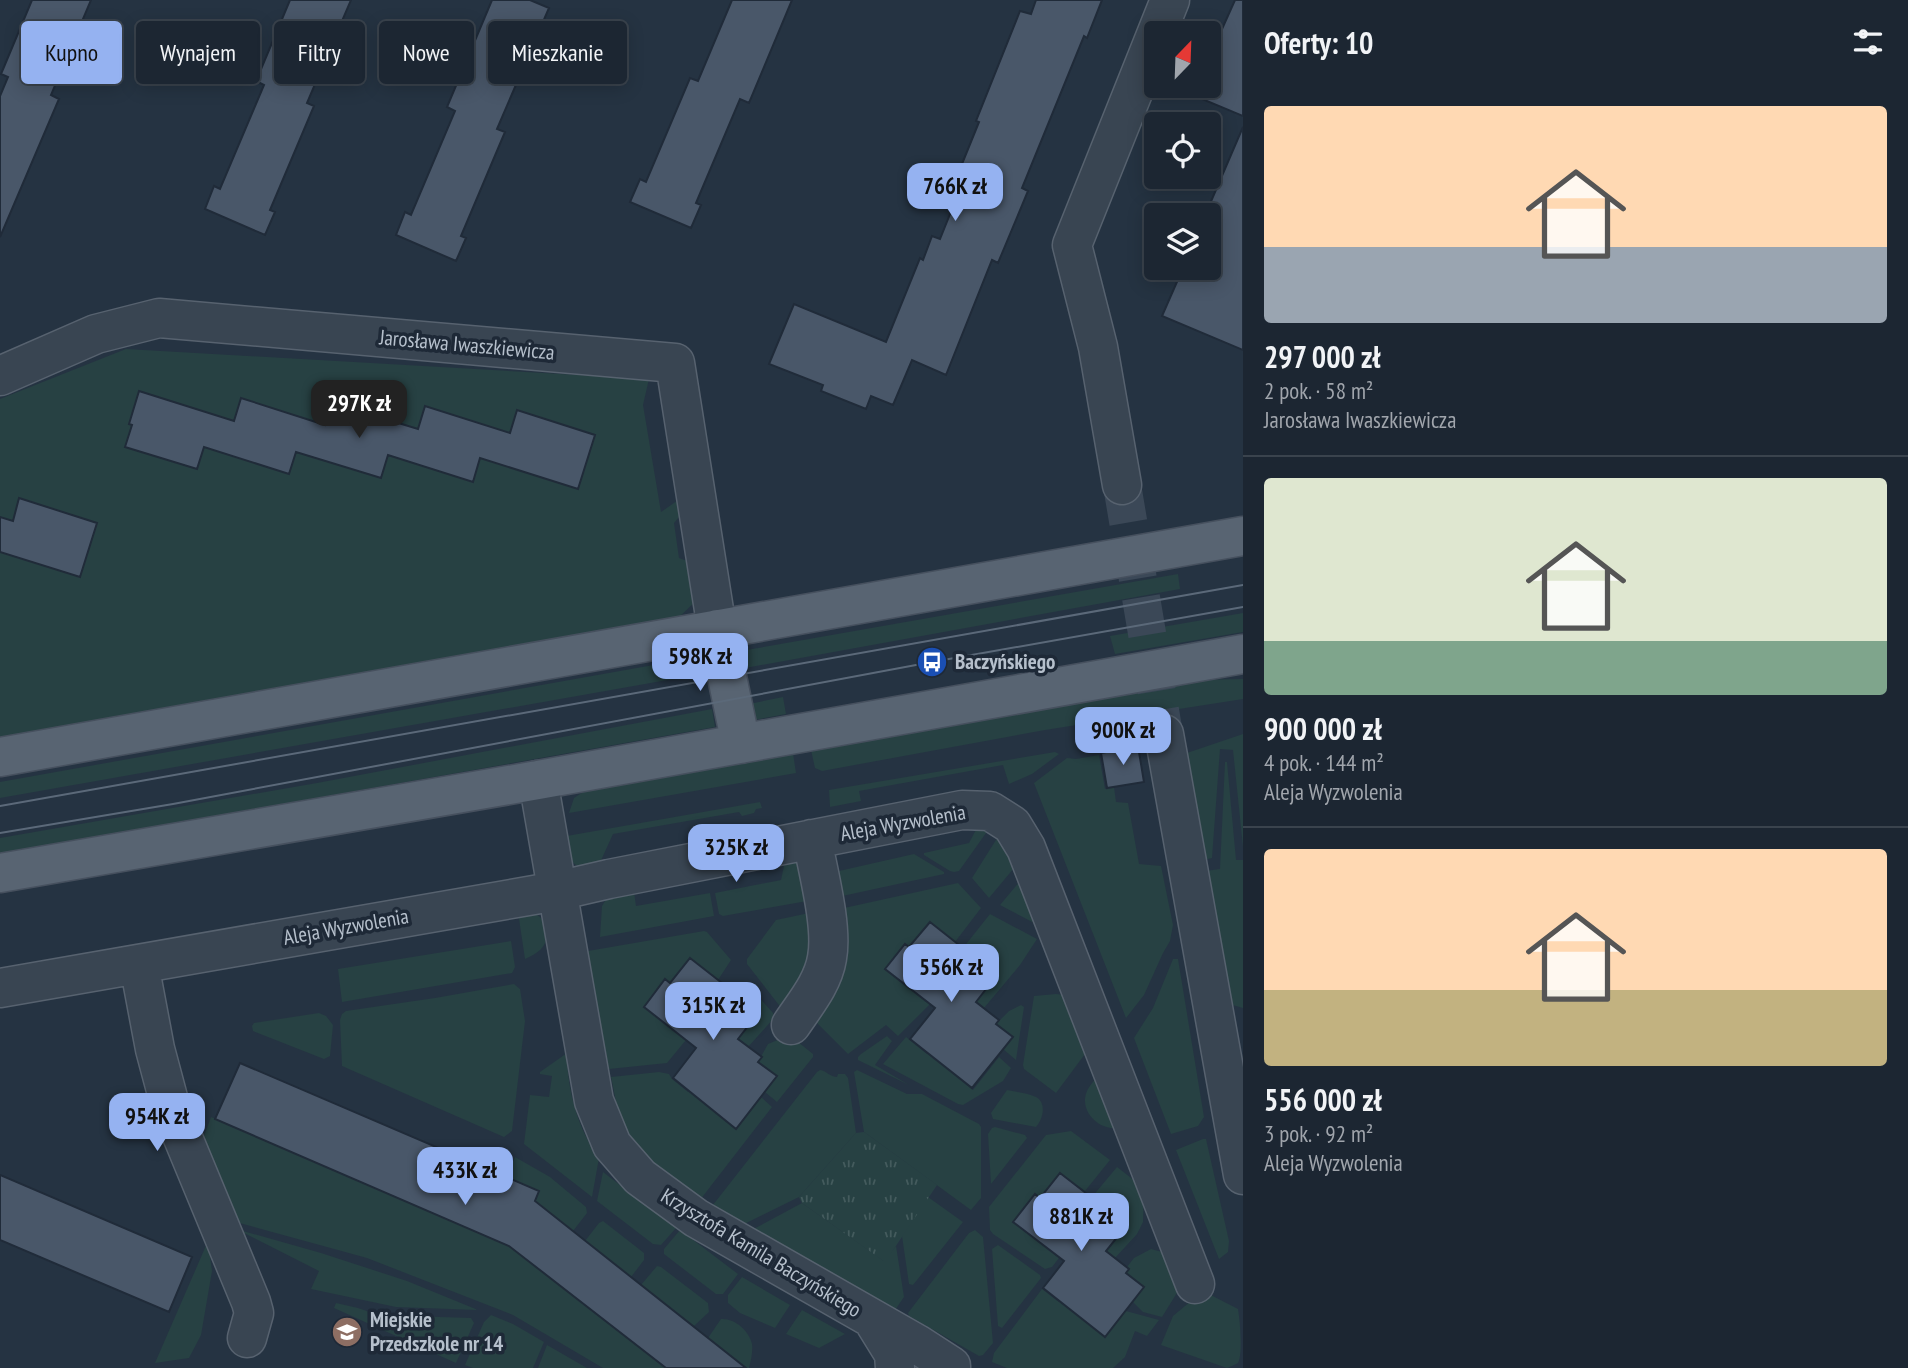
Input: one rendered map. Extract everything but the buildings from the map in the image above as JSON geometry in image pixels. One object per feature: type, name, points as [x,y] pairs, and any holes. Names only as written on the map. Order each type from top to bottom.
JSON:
[{"type":"main road","points":[[0,757],[1243,536]]},
{"type":"main road","points":[[717,629],[741,744]]},
{"type":"main road","points":[[0,873],[1243,654]]},
{"type":"street","points":[[1122,485],[1098,347],[1072,245],[1170,0]]},
{"type":"street","name":"Jarosława Iwaszkiewicza","points":[[0,376],[96,334],[159,318],[675,363],[717,629]]},
{"type":"street","points":[[1164,734],[1243,1175]]},
{"type":"street","name":"Krzysztofa Kamila Baczyńskiego","points":[[538,780],[594,1101],[612,1145],[640,1177],[696,1218],[917,1344],[952,1367]]},
{"type":"street","name":"Aleja Wyzwolenia","points":[[0,988],[557,891],[961,810],[990,811],[1012,825],[1026,849],[1195,1284]]},
{"type":"street","points":[[791,1025],[817,985],[827,958],[828,927],[812,839]]},
{"type":"street","points":[[139,964],[155,1049],[171,1109],[251,1302],[254,1314],[247,1338]]},
{"type":"street","points":[[873,1320],[894,1354],[895,1368]]},
{"type":"green space","points":[[126,349],[649,379],[643,405],[661,512],[684,496],[685,510],[674,523],[679,558],[690,562],[697,600],[676,620],[0,739],[0,399]]},
{"type":"green space","points":[[1178,574],[1180,589],[745,668],[741,651]]},
{"type":"green space","points":[[1243,613],[1243,632],[1115,654],[1110,636]]},
{"type":"green space","points":[[704,656],[707,673],[0,798],[0,782]]},
{"type":"green space","points":[[1243,679],[1243,699],[1045,730],[822,771],[815,768],[811,750],[1194,680]]},
{"type":"green space","points":[[783,697],[786,714],[754,720],[749,704]]},
{"type":"green space","points":[[712,709],[715,727],[0,854],[0,838],[317,783]]},
{"type":"green space","points":[[1243,734],[1243,847],[1233,750],[1220,749],[1212,858],[1203,860],[1184,754]]},
{"type":"green space","points":[[1055,752],[1059,754],[1032,774],[1009,784],[1003,765],[859,791],[861,801],[830,807],[829,790]]},
{"type":"green space","points":[[793,753],[796,773],[569,813],[574,798],[586,790]]},
{"type":"green space","points":[[1099,755],[1105,789],[1114,787],[1116,802],[1128,803],[1139,864],[1161,866],[1173,925],[1170,941],[1144,995],[1126,1018],[1034,783],[1067,758]]},
{"type":"green space","points":[[1225,762],[1236,860],[1243,860],[1243,1008],[1229,1004],[1205,871],[1220,869]]},
{"type":"green space","points":[[760,802],[762,808],[742,816],[739,812],[613,834],[598,867],[582,867],[573,862],[561,837]]},
{"type":"green space","points":[[979,824],[991,826],[959,871],[950,871],[924,855],[969,843]]},
{"type":"green space","points":[[1001,832],[1019,862],[989,898],[972,878]]},
{"type":"green space","points":[[833,848],[839,871],[914,854],[944,874],[833,898]]},
{"type":"green space","points":[[801,860],[813,900],[723,916],[719,914],[715,893],[781,880],[785,861]]},
{"type":"green space","points":[[1025,875],[1038,925],[1000,905]]},
{"type":"green space","points":[[958,883],[981,908],[955,942],[930,922],[909,947],[904,944],[885,969],[930,1004],[898,1036],[886,1025],[848,1054],[809,1015],[835,910]]},
{"type":"green space","points":[[634,892],[636,906],[710,893],[714,916],[600,937],[602,906],[610,893]]},
{"type":"green space","points":[[518,912],[537,915],[546,928],[545,944],[525,959]]},
{"type":"green space","points":[[814,912],[814,955],[782,1009],[747,964],[747,959],[776,920]]},
{"type":"green space","points":[[990,914],[1037,939],[1020,965],[984,1008],[976,1001],[997,975],[963,948]]},
{"type":"green space","points":[[704,931],[731,960],[718,980],[690,958],[670,983],[665,980],[644,1006],[686,1040],[667,1063],[609,1069],[588,951]]},
{"type":"green space","points":[[511,941],[515,967],[512,973],[342,1002],[338,969]]},
{"type":"green space","points":[[1173,959],[1178,959],[1204,1117],[1198,1126],[1171,1134],[1134,1038],[1153,1008]]},
{"type":"green space","points":[[514,984],[520,989],[525,1021],[512,1131],[504,1137],[342,1066],[340,1020],[346,1011]]},
{"type":"green space","points":[[730,984],[748,985],[773,1013],[774,1018],[748,1047],[738,1038],[726,987]]},
{"type":"green space","points":[[1065,995],[1088,1050],[1056,1093],[1024,1069],[1023,1065],[1034,996]]},
{"type":"green space","points":[[1021,1005],[1024,1007],[1016,1060],[1003,1049],[1013,1037],[996,1024],[1009,1011]]},
{"type":"green space","points":[[319,1013],[326,1016],[333,1025],[330,1056],[324,1059],[253,1031],[254,1023]]},
{"type":"green space","points":[[887,1036],[892,1041],[875,1065],[909,1085],[858,1060],[861,1054]]},
{"type":"green space","points":[[906,1037],[927,1054],[931,1049],[953,1066],[950,1071],[973,1090],[999,1057],[1011,1068],[1003,1081],[963,1105],[958,1104],[883,1064]]},
{"type":"green space","points":[[780,1039],[798,1042],[813,1054],[813,1057],[777,1102],[765,1092],[776,1076],[758,1062],[768,1044]]},
{"type":"green space","points":[[567,1053],[575,1108],[585,1135],[599,1158],[592,1197],[524,1144],[530,1095],[549,1097],[552,1076],[540,1072]]},
{"type":"green space","points":[[820,1070],[835,1077],[845,1074],[848,1078],[856,1133],[799,1197],[736,1228],[709,1210]]},
{"type":"green space","points":[[857,1070],[907,1094],[922,1094],[979,1124],[981,1198],[971,1210],[864,1132],[854,1072]]},
{"type":"green space","points":[[659,1072],[669,1074],[688,1092],[692,1087],[735,1129],[761,1097],[772,1107],[700,1200],[640,1151],[620,1118],[611,1077]]},
{"type":"green space","points":[[1101,1072],[1118,1125],[1114,1128],[1095,1121],[1085,1104],[1087,1091]]},
{"type":"green space","points":[[1007,1090],[1036,1097],[1042,1103],[1043,1111],[1036,1127],[993,1119],[991,1113]]},
{"type":"green space","points":[[211,1117],[509,1246],[666,1368],[603,1368],[513,1315],[367,1258],[229,1220],[199,1149]]},
{"type":"green space","points":[[995,1127],[1025,1135],[1027,1138],[991,1184],[988,1134]]},
{"type":"green space","points":[[1071,1131],[1110,1160],[1085,1191],[1060,1173],[1040,1198],[1013,1222],[1059,1258],[1052,1267],[1045,1269],[993,1234],[990,1230],[989,1207],[1046,1135]]},
{"type":"green space","points":[[864,1132],[937,1185],[885,1262],[802,1203],[799,1197],[856,1133]]},
{"type":"green space","points":[[1206,1139],[1229,1241],[1228,1252],[1219,1259],[1176,1150]]},
{"type":"green space","points":[[515,1157],[550,1177],[586,1207],[587,1213],[573,1231],[535,1202],[539,1191],[507,1177]]},
{"type":"green space","points":[[1117,1167],[1144,1188],[1143,1222],[1137,1234],[1115,1258],[1106,1251],[1127,1224],[1092,1197]]},
{"type":"green space","points":[[603,1172],[676,1228],[661,1245],[653,1244],[597,1201]]},
{"type":"green space","points":[[928,1197],[963,1222],[913,1285],[909,1284],[902,1236]]},
{"type":"green space","points":[[802,1203],[884,1261],[896,1246],[904,1297],[893,1313],[748,1232]]},
{"type":"green space","points":[[603,1221],[644,1253],[644,1260],[631,1277],[585,1241]]},
{"type":"green space","points":[[236,1229],[407,1281],[478,1310],[396,1307],[311,1289],[319,1271]]},
{"type":"green space","points":[[680,1230],[738,1274],[723,1294],[716,1294],[664,1254],[664,1249]]},
{"type":"green space","points":[[975,1230],[983,1237],[993,1343],[979,1356],[908,1313],[969,1233]]},
{"type":"green space","points":[[208,1241],[212,1271],[201,1335],[189,1358],[155,1363]]},
{"type":"green space","points":[[998,1245],[1041,1278],[1002,1328],[998,1326],[992,1249]]},
{"type":"green space","points":[[1151,1249],[1173,1259],[1180,1288],[1162,1317],[1143,1312],[1133,1302],[1144,1287],[1126,1273],[1134,1258]]},
{"type":"green space","points":[[657,1266],[708,1303],[709,1312],[694,1326],[641,1285]]},
{"type":"green space","points":[[742,1277],[790,1305],[775,1328],[740,1313],[728,1303],[728,1295]]},
{"type":"green space","points":[[1042,1289],[1059,1302],[1063,1298],[1105,1337],[1126,1311],[1159,1320],[1147,1336],[1135,1331],[1125,1357],[1113,1368],[1007,1368],[992,1362],[994,1353]]},
{"type":"green space","points":[[1203,1291],[1238,1309],[1240,1359],[1238,1363],[1227,1368],[1161,1345],[1173,1316]]},
{"type":"green space","points":[[336,1303],[378,1315],[471,1318],[474,1323],[456,1363],[334,1308]]},
{"type":"green space","points":[[802,1310],[845,1334],[819,1348],[786,1334]]},
{"type":"green space","points":[[491,1315],[544,1342],[533,1368],[473,1368],[465,1365],[484,1322]]},
{"type":"green space","points":[[721,1319],[736,1323],[748,1334],[752,1347],[749,1368],[728,1368],[735,1359],[708,1338]]},
{"type":"green space","points":[[547,1345],[587,1368],[538,1368]]},
{"type":"tunnel","points":[[1122,485],[1164,734]]},
{"type":"tram line","points":[[0,806],[1243,585]]},
{"type":"tram line","points":[[0,833],[173,804],[932,662],[1243,607]]},
{"type":"place","name":"Baczyńskiego","points":[[932,662]]},
{"type":"place","name":"Miejskie Przedszkole nr 14","points":[[347,1332]]}]
